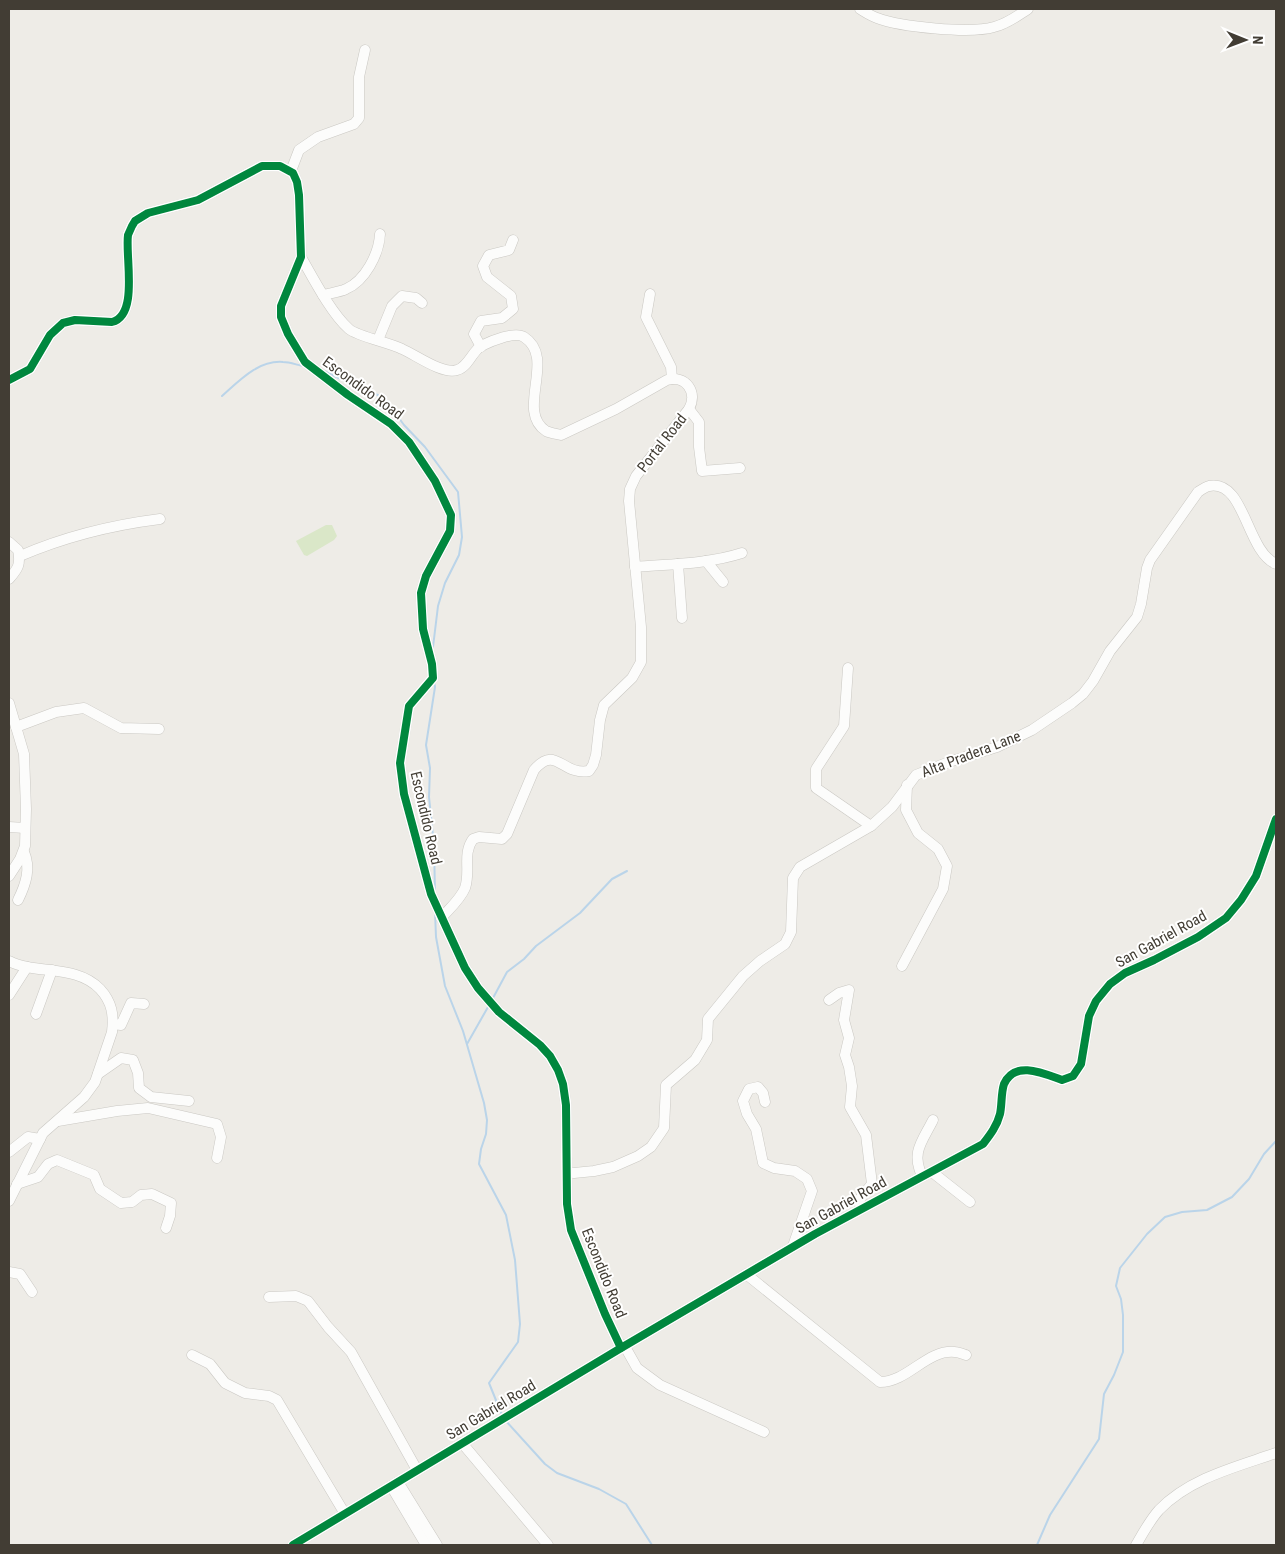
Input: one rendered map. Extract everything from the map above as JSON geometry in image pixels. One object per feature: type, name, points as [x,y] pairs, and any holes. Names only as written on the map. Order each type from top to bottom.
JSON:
[{"type":"street","points":[[860,9],[875,17],[903,24],[982,30],[997,27],[1028,9]]},
{"type":"street","points":[[9,380],[30,369],[50,335],[62,323],[75,320],[112,322],[122,316],[126,309],[128,298],[128,235],[132,226],[140,218],[155,211],[198,200],[262,166],[280,166],[291,171],[299,150],[318,137],[354,124],[359,118],[359,77],[365,50]]},
{"type":"street","name":"Escondido Road","points":[[291,171],[297,182],[301,257],[281,306],[284,326],[305,362],[319,374],[391,424],[409,442],[435,481],[451,515],[450,531],[426,576],[421,593],[423,629],[432,664],[433,678],[409,706],[400,763],[404,794],[431,894],[465,968],[478,988],[499,1012],[540,1044],[555,1063],[561,1077],[565,1092],[568,1172],[567,1204],[574,1240],[622,1346],[637,1368],[660,1385],[764,1432]]},
{"type":"street","points":[[324,295],[347,289],[364,276],[379,244],[380,234]]},
{"type":"street","points":[[481,347],[474,334],[481,321],[502,318],[513,309],[511,296],[487,277],[483,266],[489,255],[509,250],[513,240]]},
{"type":"street","points":[[301,257],[324,295],[350,330],[400,348],[447,372],[459,370],[481,347],[510,335],[523,336],[531,344],[537,356],[533,405],[536,420],[546,431],[561,435],[616,409],[672,378],[671,367],[646,317],[650,294]]},
{"type":"street","points":[[378,340],[392,306],[402,296],[416,298],[422,303]]},
{"type":"street","name":"Portal Road","points":[[441,918],[460,898],[465,887],[467,852],[472,839],[479,837],[502,838],[507,834],[534,770],[541,761],[548,758],[558,761],[573,771],[580,773],[589,771],[593,766],[604,705],[632,678],[641,662],[641,627],[630,515],[630,490],[636,476],[689,409],[693,398],[690,387],[681,380],[672,378]]},
{"type":"street","points":[[689,409],[699,422],[699,447],[702,471],[740,468]]},
{"type":"street","name":"Alta Pradera Lane","points":[[568,1172],[594,1171],[614,1167],[638,1156],[651,1147],[664,1128],[666,1085],[696,1060],[707,1040],[708,1019],[744,976],[760,961],[785,944],[791,932],[793,878],[800,866],[871,826],[892,807],[916,775],[949,762],[997,747],[1032,730],[1083,694],[1094,681],[1110,651],[1137,617],[1150,560],[1198,492],[1208,486],[1221,487],[1231,492],[1260,551],[1268,560],[1276,564]]},
{"type":"street","points":[[20,556],[71,538],[130,523],[160,519]]},
{"type":"street","points":[[9,542],[18,550],[20,556],[18,570],[9,579]]},
{"type":"street","points":[[635,567],[706,561],[742,553]]},
{"type":"street","points":[[706,561],[722,582]]},
{"type":"street","points":[[678,564],[682,618]]},
{"type":"street","points":[[848,668],[844,726],[816,770],[816,788],[871,826]]},
{"type":"street","points":[[9,703],[24,754],[26,828],[24,852],[28,862],[26,884],[18,900]]},
{"type":"street","points":[[16,727],[56,712],[84,708],[121,728],[159,730]]},
{"type":"street","points":[[902,966],[943,889],[947,866],[938,849],[918,833],[906,810],[907,786]]},
{"type":"street","name":"San Gabriel Road","points":[[293,1545],[622,1346],[794,1246],[983,1144],[993,1130],[1000,1115],[1004,1085],[1011,1074],[1024,1069],[1042,1072],[1062,1080],[1073,1076],[1080,1064],[1089,1016],[1096,1001],[1110,984],[1124,973],[1198,937],[1226,918],[1241,900],[1256,876],[1276,819]]},
{"type":"street","points":[[9,827],[26,828]]},
{"type":"street","points":[[9,876],[24,852]]},
{"type":"street","points":[[9,961],[17,965],[82,976],[96,985],[106,996],[112,1008],[113,1024],[98,1074],[89,1092],[43,1133],[9,1201]]},
{"type":"street","points":[[9,995],[27,966]]},
{"type":"street","points":[[36,1014],[52,970]]},
{"type":"street","points":[[829,1000],[839,993],[850,990],[844,1020],[849,1038],[845,1055],[852,1086],[850,1107],[866,1135],[872,1184],[859,1200],[861,1209]]},
{"type":"street","points":[[113,1024],[121,1025],[131,1003],[144,1004]]},
{"type":"street","points":[[98,1074],[121,1058],[133,1060],[138,1073],[139,1088],[151,1097],[188,1101]]},
{"type":"street","points":[[765,1102],[763,1094],[758,1087],[749,1089],[743,1101],[747,1114],[756,1130],[763,1163],[774,1168],[795,1171],[808,1179],[812,1191],[794,1246]]},
{"type":"street","points":[[57,1121],[148,1108],[179,1114],[217,1124],[221,1137],[217,1158]]},
{"type":"street","points":[[933,1120],[919,1147],[916,1163],[927,1174],[970,1202]]},
{"type":"street","points":[[9,1152],[28,1137],[40,1139]]},
{"type":"street","points":[[17,1184],[38,1176],[48,1164],[57,1160],[94,1175],[100,1189],[121,1202],[132,1202],[141,1195],[152,1194],[171,1203],[170,1216],[166,1228]]},
{"type":"street","points":[[9,1272],[20,1274],[32,1292]]},
{"type":"street","points":[[746,1274],[880,1382],[891,1382],[935,1356],[954,1352],[966,1355]]},
{"type":"street","points":[[269,1297],[296,1296],[308,1301],[351,1352],[417,1470]]},
{"type":"street","points":[[192,1355],[210,1364],[225,1383],[245,1393],[269,1396],[277,1400],[345,1514]]},
{"type":"street","points":[[462,1443],[548,1545]]},
{"type":"street","points":[[1136,1545],[1158,1511],[1187,1487],[1226,1470],[1276,1453]]},
{"type":"street","points":[[394,1484],[426,1545]]},
{"type":"street","points":[[394,1484],[436,1545]]},
{"type":"green space","points":[[326,525],[332,525],[337,536],[334,540],[307,556],[304,555],[296,541]]},
{"type":"waterway","points":[[222,396],[242,378],[265,364],[283,362],[303,366]]},
{"type":"waterway","points":[[322,370],[385,399],[404,425],[425,447],[458,492],[462,537],[459,555],[445,583],[438,606],[433,647]]},
{"type":"waterway","points":[[434,681],[435,687],[426,745],[430,768],[429,797],[434,845],[435,893]]},
{"type":"waterway","points":[[493,998],[507,972],[524,959],[536,946],[580,913],[612,879],[627,871]]},
{"type":"waterway","points":[[435,912],[436,937],[445,986],[463,1031],[484,1103],[487,1120],[486,1134],[479,1164],[506,1215],[515,1260],[520,1324],[518,1342],[489,1383],[502,1415]]},
{"type":"waterway","points":[[467,1044],[488,1007]]},
{"type":"waterway","points":[[1037,1545],[1050,1515],[1099,1439],[1104,1394],[1123,1352],[1123,1315],[1121,1299],[1116,1286],[1120,1268],[1147,1234],[1165,1217],[1182,1212],[1207,1210],[1232,1197],[1249,1179],[1264,1154],[1276,1141]]},
{"type":"waterway","points":[[506,1421],[545,1464],[557,1473],[599,1489],[626,1504],[652,1545]]},
{"type":"cycle path","points":[[9,380],[30,369],[50,335],[63,323],[75,320],[112,322],[120,317],[125,309],[128,297],[128,235],[135,221],[148,213],[198,200],[262,166],[280,166],[293,173],[299,195],[301,257],[281,306],[281,317],[288,334],[305,362],[348,395],[391,424],[409,442],[435,481],[451,515],[450,531],[426,576],[421,593],[423,629],[432,664],[433,678],[409,706],[400,763],[404,794],[431,894],[465,968],[478,988],[499,1012],[540,1045],[550,1056],[558,1070],[563,1084],[566,1105],[567,1204],[571,1230],[621,1348]]},
{"type":"cycle path","points":[[293,1545],[815,1234],[983,1144],[999,1118],[1003,1088],[1009,1077],[1015,1072],[1022,1070],[1030,1070],[1062,1080],[1073,1076],[1081,1064],[1089,1016],[1096,1001],[1110,984],[1125,973],[1198,937],[1226,918],[1241,900],[1256,876],[1276,819]]}]
